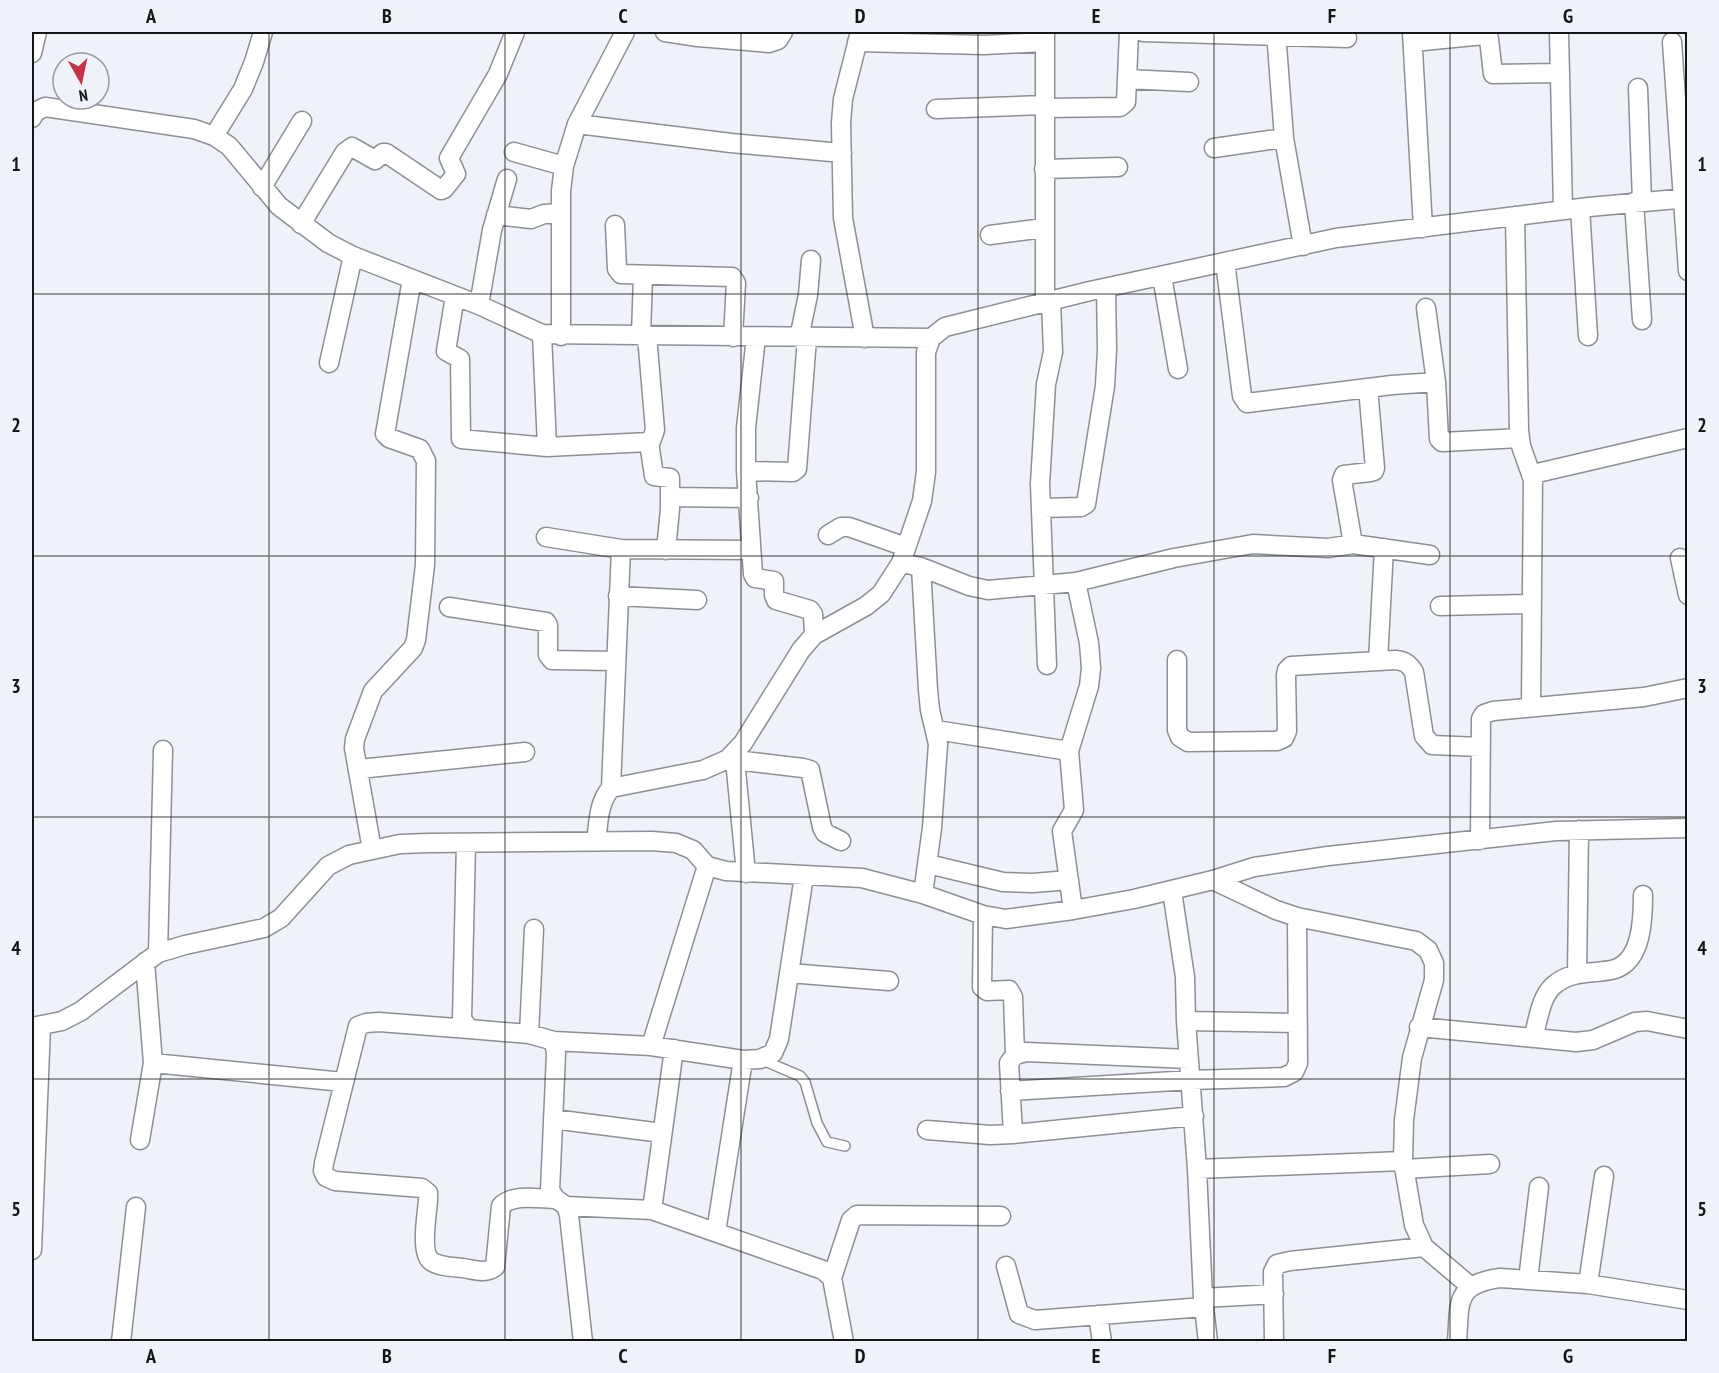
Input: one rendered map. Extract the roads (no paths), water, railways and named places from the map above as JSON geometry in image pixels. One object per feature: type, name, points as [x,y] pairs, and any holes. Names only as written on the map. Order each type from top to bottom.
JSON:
[{"type":"street","points":[[32,53],[37,32]]},
{"type":"street","points":[[214,136],[243,88],[255,62],[263,32]]},
{"type":"street","points":[[301,224],[345,152],[352,147],[375,160],[386,153],[441,190],[444,189],[456,174],[449,158],[498,74],[516,32]]},
{"type":"street","points":[[561,336],[561,213],[564,166],[577,124],[625,32]]},
{"type":"street","points":[[665,32],[769,43],[778,40],[783,32]]},
{"type":"street","points":[[936,109],[1044,106],[1120,107],[1126,102],[1129,32]]},
{"type":"street","points":[[1143,32],[1276,33],[1347,38]]},
{"type":"street","points":[[1559,32],[1560,73],[1572,209],[1588,336]]},
{"type":"street","points":[[1276,33],[1284,138],[1303,246]]},
{"type":"street","points":[[1423,228],[1413,37],[1484,35],[1490,39],[1493,74],[1560,73]]},
{"type":"street","points":[[865,338],[843,218],[841,123],[843,99],[859,37],[984,45],[1045,37],[1044,228],[1053,352],[1046,384],[1040,484],[1047,665]]},
{"type":"street","points":[[1672,42],[1688,271]]},
{"type":"street","points":[[1127,79],[1189,82]]},
{"type":"street","points":[[1638,88],[1638,202],[1642,320]]},
{"type":"street","points":[[32,116],[45,107],[194,129],[214,136],[229,146],[279,206],[328,243],[353,256],[479,305],[542,334],[561,336],[931,338]]},
{"type":"street","points":[[262,187],[302,121]]},
{"type":"street","points":[[577,124],[842,153]]},
{"type":"street","points":[[1214,148],[1284,138]]},
{"type":"street","points":[[514,152],[564,166]]},
{"type":"street","points":[[1044,169],[1118,167]]},
{"type":"street","points":[[479,305],[486,259],[507,179]]},
{"type":"street","points":[[746,873],[732,760],[801,650],[814,635],[866,606],[881,594],[903,555],[922,501],[926,472],[926,352],[931,338],[945,327],[1106,288],[1336,238],[1572,209],[1684,198]]},
{"type":"street","points":[[496,215],[531,219],[544,214],[561,213]]},
{"type":"street","points":[[1515,216],[1521,446],[1532,477],[1531,707]]},
{"type":"street","points":[[615,225],[619,272],[643,275],[732,277],[736,283],[733,337]]},
{"type":"street","points":[[990,235],[1044,228]]},
{"type":"street","points":[[329,363],[353,256]]},
{"type":"street","points":[[746,471],[793,472],[797,470],[803,338],[811,260]]},
{"type":"street","points":[[1226,262],[1242,396],[1247,403],[1436,382]]},
{"type":"street","points":[[643,275],[644,336],[656,430],[650,444],[652,474],[656,477],[670,478],[666,550]]},
{"type":"street","points":[[1162,276],[1178,369]]},
{"type":"street","points":[[372,849],[354,748],[355,739],[374,690],[413,648],[416,640],[425,565],[426,461],[420,449],[389,438],[385,434],[412,279]]},
{"type":"street","points":[[1042,508],[1081,507],[1086,504],[1105,386],[1106,288]]},
{"type":"street","points":[[455,296],[446,351],[460,358],[460,438],[547,447],[647,441],[650,444]]},
{"type":"street","points":[[1426,308],[1436,382],[1437,435],[1442,442],[1521,438]]},
{"type":"street","points":[[542,334],[547,447]]},
{"type":"street","points":[[756,337],[746,428],[746,471],[753,576],[774,581],[776,600],[810,610],[813,614],[814,635]]},
{"type":"street","points":[[1353,544],[1342,480],[1344,475],[1370,472],[1375,468],[1368,388]]},
{"type":"street","points":[[1532,477],[1535,472],[1688,438]]},
{"type":"street","points":[[670,497],[748,498]]},
{"type":"street","points":[[828,535],[841,527],[849,527],[921,567],[969,586],[988,590],[1076,582],[1239,545],[1328,548],[1353,544],[1430,555]]},
{"type":"street","points":[[546,537],[621,549],[751,549]]},
{"type":"street","points":[[1378,661],[1384,548]]},
{"type":"street","points":[[611,788],[621,549]]},
{"type":"street","points":[[1680,558],[1688,595]]},
{"type":"street","points":[[921,567],[928,690],[938,744],[928,864],[923,894]]},
{"type":"street","points":[[1073,910],[1062,831],[1074,810],[1069,751],[1089,686],[1091,668],[1089,643],[1076,582]]},
{"type":"street","points":[[618,596],[697,600]]},
{"type":"street","points":[[1440,606],[1531,604]]},
{"type":"street","points":[[449,607],[546,622],[548,625],[548,655],[552,660],[615,661]]},
{"type":"street","points":[[1177,660],[1177,730],[1180,737],[1188,742],[1277,741],[1284,738],[1287,731],[1286,675],[1291,666],[1396,660],[1403,661],[1414,672],[1424,736],[1427,741],[1432,745],[1480,747]]},
{"type":"street","points":[[1480,840],[1481,719],[1485,714],[1492,711],[1644,697],[1688,688]]},
{"type":"street","points":[[936,730],[1069,751]]},
{"type":"street","points":[[140,1140],[153,1063],[151,958],[164,750]]},
{"type":"street","points":[[359,769],[525,752]]},
{"type":"street","points":[[596,841],[600,807],[604,796],[611,788],[703,770],[732,760],[810,770],[822,827],[825,833],[841,841]]},
{"type":"street","points":[[32,1250],[36,1026],[62,1021],[81,1011],[151,958],[185,945],[264,928],[281,918],[328,866],[349,855],[372,849],[400,844],[596,841],[676,843],[693,850],[707,866],[726,871],[862,878],[923,894],[983,915],[1006,919],[1073,910],[1172,891],[1254,867],[1287,862],[1579,830],[1688,828]]},
{"type":"street","points":[[1577,974],[1579,830]]},
{"type":"street","points":[[466,843],[462,1019],[469,1029]]},
{"type":"street","points":[[928,864],[1004,882],[1033,883],[1069,880]]},
{"type":"street","points":[[651,1046],[707,866]]},
{"type":"street","points":[[804,876],[779,1039],[773,1053],[752,1060],[651,1046],[554,1041],[529,1034],[366,1023],[358,1026],[323,1171],[326,1177],[334,1181],[422,1188],[428,1193],[426,1254],[430,1260],[438,1264],[482,1271],[490,1271],[495,1267],[501,1206],[507,1200],[518,1198],[652,1210],[823,1270],[832,1278]]},
{"type":"street","points":[[1213,880],[1276,910],[1298,917],[1416,941],[1428,951],[1434,963],[1434,980],[1419,1027],[1408,1087],[1403,1165],[1414,1225],[1424,1247],[1470,1286]]},
{"type":"street","points":[[1172,891],[1183,957],[1194,1116],[1203,1303],[1208,1341]]},
{"type":"street","points":[[1533,1038],[1547,992],[1553,986],[1564,978],[1577,974],[1615,969],[1624,964],[1634,951],[1643,916],[1643,895]]},
{"type":"street","points":[[983,915],[982,987],[987,991],[1009,990],[1013,997],[1015,1055]]},
{"type":"street","points":[[1010,1091],[1284,1077],[1294,1072],[1298,1063],[1298,917]]},
{"type":"street","points":[[529,1034],[534,928]]},
{"type":"street","points":[[789,974],[889,981]]},
{"type":"street","points":[[1186,1021],[1297,1023]]},
{"type":"street","points":[[1419,1027],[1576,1042],[1593,1040],[1635,1022],[1647,1021],[1688,1029]]},
{"type":"street","points":[[554,1041],[556,1054],[550,1191],[569,1215],[582,1341]]},
{"type":"street","points":[[652,1210],[674,1049]]},
{"type":"street","points":[[1013,1134],[1009,1063],[1015,1055],[1026,1052],[1190,1059]]},
{"type":"street","points":[[716,1232],[752,1060]]},
{"type":"street","points":[[153,1063],[343,1083]]},
{"type":"street","points":[[927,1130],[990,1135],[1013,1134],[1194,1116]]},
{"type":"street","points":[[553,1119],[662,1133]]},
{"type":"street","points":[[1197,1169],[1490,1164]]},
{"type":"street","points":[[1588,1284],[1604,1176]]},
{"type":"street","points":[[1528,1280],[1539,1186]]},
{"type":"street","points":[[121,1341],[136,1207]]},
{"type":"street","points":[[844,1341],[832,1278],[851,1220],[857,1215],[1001,1216]]},
{"type":"street","points":[[1274,1341],[1274,1272],[1277,1264],[1424,1247]]},
{"type":"street","points":[[1006,1266],[1019,1314],[1035,1320],[1274,1294]]},
{"type":"street","points":[[1457,1341],[1460,1300],[1470,1286],[1485,1280],[1500,1278],[1588,1284],[1688,1300]]},
{"type":"street","points":[[1098,1314],[1102,1341]]},
{"type":"lane","points":[[752,1060],[800,1076],[805,1082],[821,1134],[827,1142],[845,1146]]}]
